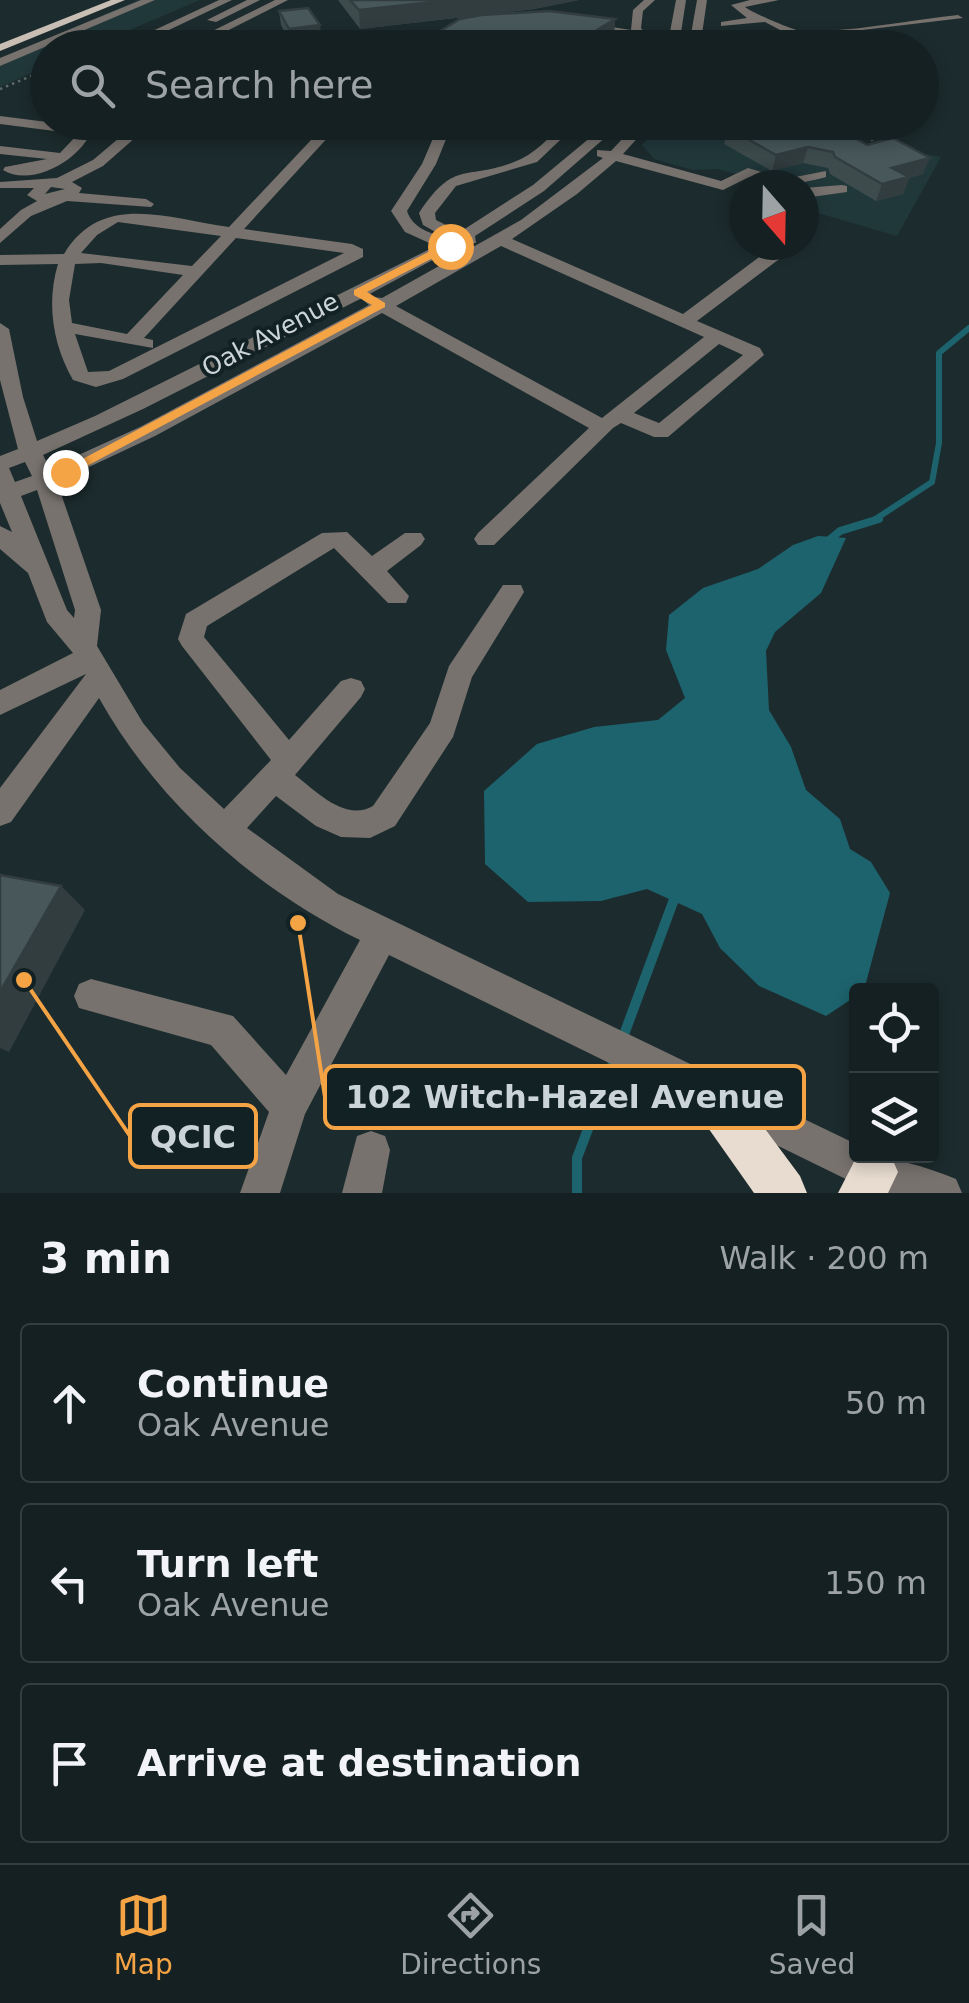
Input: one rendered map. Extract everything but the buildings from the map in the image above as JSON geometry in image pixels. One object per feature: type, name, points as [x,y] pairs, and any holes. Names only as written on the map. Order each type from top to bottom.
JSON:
[{"type":"highway","points":[[712,1097],[783,1193]]},
{"type":"main road","points":[[43,30],[109,0]]},
{"type":"main road","points":[[52,26],[118,7]]},
{"type":"main road","points":[[0,48],[30,35]]},
{"type":"street","points":[[78,30],[118,7],[150,0]]},
{"type":"street","points":[[171,30],[208,8],[255,0]]},
{"type":"street","points":[[214,30],[283,0]]},
{"type":"street","points":[[636,30],[638,10],[650,0]]},
{"type":"street","points":[[676,30],[682,0]]},
{"type":"street","points":[[697,30],[702,0]]},
{"type":"street","points":[[756,20],[736,5],[774,0]]},
{"type":"street","points":[[245,30],[298,3]]},
{"type":"street","points":[[934,3],[958,18],[960,25],[936,30]]},
{"type":"street","points":[[228,6],[269,18]]},
{"type":"street","points":[[199,30],[228,6]]},
{"type":"street","points":[[118,7],[146,19]]},
{"type":"street","points":[[849,30],[958,18]]},
{"type":"street","points":[[725,24],[769,20],[785,30]]},
{"type":"street","points":[[95,22],[123,28]]},
{"type":"street","points":[[560,24],[588,30]]},
{"type":"street","points":[[459,30],[480,26]]},
{"type":"street","points":[[6,59],[30,51]]},
{"type":"street","points":[[0,105],[30,109]]},
{"type":"street","points":[[0,134],[30,116]]},
{"type":"street","points":[[0,120],[30,124]]},
{"type":"street","points":[[0,134],[30,134]]},
{"type":"street","points":[[2,179],[62,157],[77,140]]},
{"type":"street","points":[[0,238],[26,213],[123,140]]},
{"type":"street","points":[[132,340],[320,140]]},
{"type":"street","points":[[358,292],[611,420],[656,432],[664,431],[754,355],[684,321],[488,246],[412,229],[400,217],[405,196],[429,164],[439,140]]},
{"type":"street","points":[[457,242],[438,230],[427,213],[444,188],[458,176],[533,159],[553,140]]},
{"type":"street","name":"Oak Avenue","points":[[2,480],[30,452],[206,369],[457,242],[598,140]]},
{"type":"street","name":"Oak Avenue","points":[[2,480],[46,479],[92,460],[381,305],[488,246],[613,156],[629,140]]},
{"type":"street","points":[[0,150],[62,157]]},
{"type":"street","points":[[587,150],[723,186],[729,182]]},
{"type":"street","points":[[429,164],[458,176]]},
{"type":"street","points":[[2,179],[93,197],[248,218]]},
{"type":"street","points":[[819,191],[842,189]]},
{"type":"street","points":[[114,217],[357,253],[116,375],[90,380],[80,376],[62,326],[67,258],[78,243],[114,217]]},
{"type":"street","points":[[0,260],[108,258],[196,272]]},
{"type":"street","points":[[684,321],[767,260]]},
{"type":"street","points":[[62,326],[165,350]]},
{"type":"street","points":[[0,329],[13,396],[30,452],[46,479],[88,610],[91,659],[0,812]]},
{"type":"street","points":[[486,539],[611,420],[718,335]]},
{"type":"street","points":[[206,369],[230,386]]},
{"type":"street","points":[[2,480],[56,615],[91,659],[145,748],[170,778],[225,830],[326,906],[712,1097],[868,1183],[942,1193]]},
{"type":"street","points":[[0,534],[40,576]]},
{"type":"street","points":[[397,596],[344,540],[330,539],[195,621],[190,630],[191,639],[282,769],[342,825],[372,825],[384,816],[443,728],[459,674],[512,592]]},
{"type":"street","points":[[372,569],[414,539]]},
{"type":"street","points":[[0,703],[91,659]]},
{"type":"street","points":[[225,830],[351,689]]},
{"type":"street","points":[[260,1193],[288,1107],[382,934]]},
{"type":"street","points":[[91,996],[220,1030],[234,1040],[288,1107]]},
{"type":"street","points":[[362,1193],[371,1150]]},
{"type":"path","points":[[0,89],[30,74]]},
{"type":"shaded area","points":[[138,0],[200,0],[130,30],[68,30]]},
{"type":"shaded area","points":[[30,46],[30,74],[0,87],[0,59]]},
{"type":"shaded area","points":[[647,140],[838,140],[863,148],[879,145],[941,157],[897,236],[819,213],[819,170],[693,170],[654,159],[642,145]]},
{"type":"water","points":[[818,536],[846,538],[821,593],[775,632],[766,651],[769,710],[791,747],[806,790],[840,819],[850,849],[871,862],[890,893],[866,983],[849,983],[849,1001],[826,1016],[759,986],[720,948],[702,914],[647,889],[601,901],[528,902],[485,864],[484,791],[537,744],[594,727],[658,720],[685,698],[666,650],[669,615],[703,588],[758,569],[793,545]]},
{"type":"waterway","points":[[873,521],[932,482],[939,443],[939,353],[969,328]]},
{"type":"waterway","points":[[873,521],[879,519]]},
{"type":"waterway","points":[[828,541],[840,531],[873,521]]},
{"type":"waterway","points":[[622,1040],[676,894]]},
{"type":"waterway","points":[[577,1193],[577,1158],[615,1058]]},
{"type":"place","name":"102 Witch-Hazel Avenue","points":[[298,923]]},
{"type":"place","name":"QCIC","points":[[24,980]]},
{"type":"route","points":[[65,472],[381,305],[358,292],[450,246]]}]
